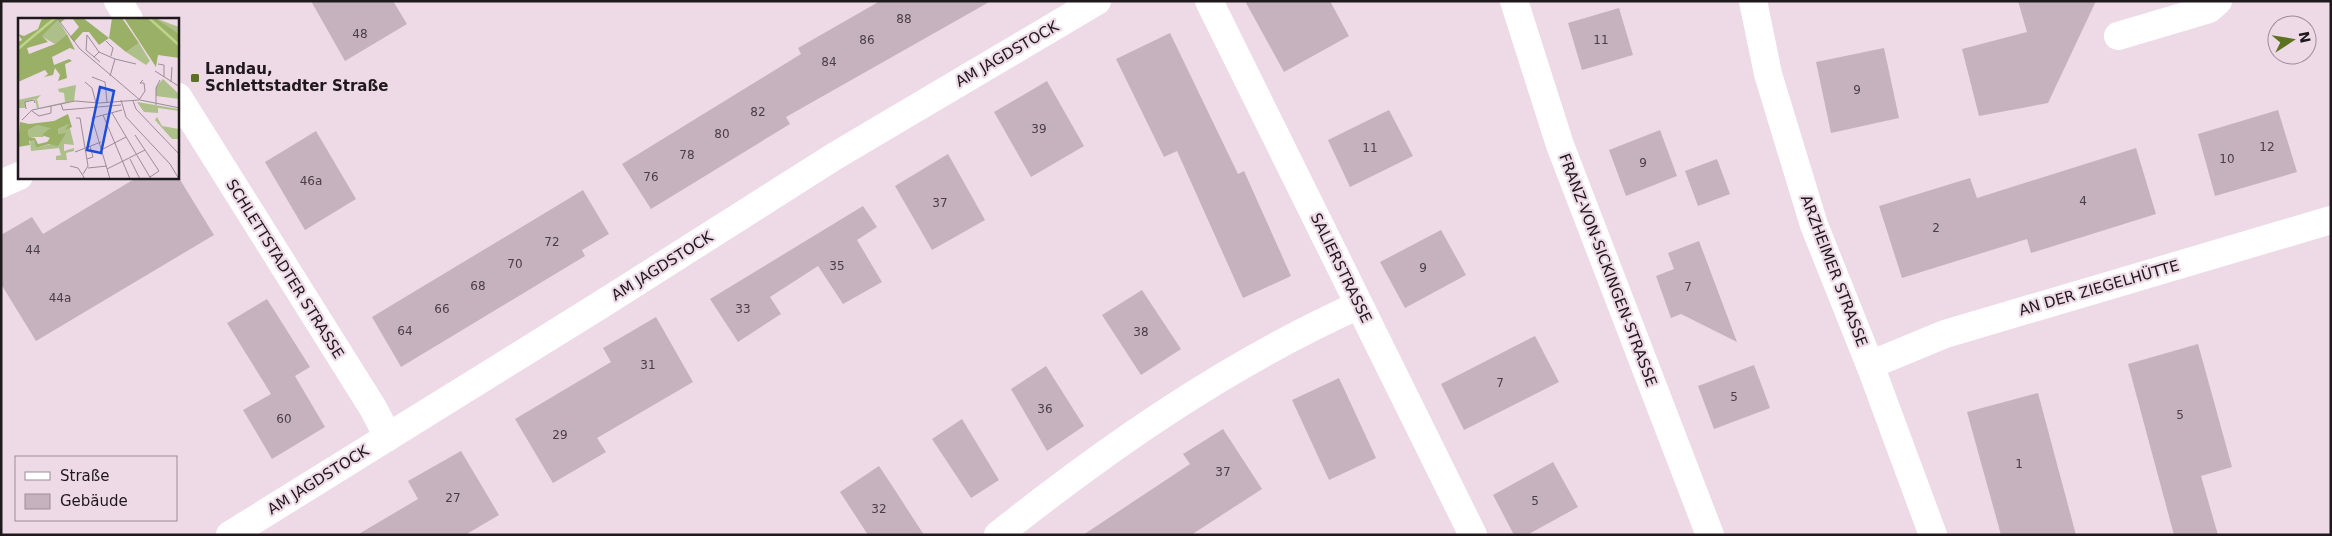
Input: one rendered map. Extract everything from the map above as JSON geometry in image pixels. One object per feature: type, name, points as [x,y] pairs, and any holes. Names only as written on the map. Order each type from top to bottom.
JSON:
[{"type":"street","points":[[118,1],[128,18]]},
{"type":"street","name":"AM JAGDSTOCK","points":[[230,535],[843,151],[1097,1]]},
{"type":"street","name":"SALIERSTRASSE","points":[[1209,1],[1473,535]]},
{"type":"street","name":"FRANZ-VON-SICKINGEN-STRASSE","points":[[1514,1],[1560,145],[1710,535]]},
{"type":"street","name":"ARZHEIMER STRASSE","points":[[1753,1],[1768,74],[1814,225],[1870,365],[1932,535]]},
{"type":"street","points":[[2118,36],[2209,9],[2218,1]]},
{"type":"street","name":"SCHLETTSTADTER STRASSE","points":[[179,101],[373,408],[388,437]]},
{"type":"street","points":[[1,184],[18,176]]},
{"type":"street","name":"AN DER ZIEGELHÜTTE","points":[[1870,365],[1945,334],[2331,220]]},
{"type":"street","points":[[998,535],[1066,481],[1199,390],[1263,352],[1358,305]]},
{"type":"building","points":[[311,1],[393,1],[407,24],[345,61]]},
{"type":"building","points":[[880,1],[991,1],[786,117],[790,124],[651,209],[622,164],[801,54],[798,48]]},
{"type":"building","points":[[1245,1],[1330,1],[1349,36],[1284,72]]},
{"type":"building","points":[[2018,1],[2096,1],[2048,103],[1979,116],[1962,49],[2027,32]]},
{"type":"building","points":[[1619,8],[1633,55],[1582,70],[1568,23]]},
{"type":"building","points":[[1170,33],[1238,174],[1244,171],[1291,276],[1243,298],[1177,151],[1164,157],[1116,59]]},
{"type":"building","points":[[1884,48],[1899,118],[1831,133],[1816,62]]},
{"type":"building","points":[[1047,81],[1084,146],[1031,177],[994,112]]},
{"type":"building","points":[[1389,110],[1413,156],[1350,187],[1328,140]]},
{"type":"building","points":[[2278,110],[2297,172],[2215,196],[2198,134]]},
{"type":"building","points":[[1660,130],[1677,176],[1626,196],[1609,150]]},
{"type":"building","points":[[316,131],[356,199],[305,230],[265,162]]},
{"type":"building","points":[[2136,148],[2156,214],[2031,253],[2027,239],[1902,278],[1879,206],[1970,178],[1977,198]]},
{"type":"building","points":[[948,154],[985,220],[932,250],[895,186]]},
{"type":"building","points":[[1717,159],[1730,194],[1698,206],[1685,171]]},
{"type":"building","points":[[179,178],[214,235],[36,341],[1,284],[1,235],[32,217],[43,234],[134,179]]},
{"type":"building","points":[[583,190],[609,234],[582,250],[585,256],[401,367],[372,317]]},
{"type":"building","points":[[863,206],[877,227],[857,240],[882,282],[843,304],[818,266],[770,297],[781,314],[738,342],[710,299]]},
{"type":"building","points":[[1441,230],[1466,275],[1405,308],[1380,262]]},
{"type":"building","points":[[1699,241],[1737,342],[1681,314],[1671,318],[1656,276],[1674,269],[1668,253]]},
{"type":"building","points":[[1142,290],[1181,349],[1141,375],[1102,315]]},
{"type":"building","points":[[267,299],[310,367],[295,376],[325,427],[272,459],[243,410],[271,394],[227,323]]},
{"type":"building","points":[[656,317],[693,382],[597,438],[606,452],[553,483],[515,419],[611,362],[603,348]]},
{"type":"building","points":[[1535,336],[1559,382],[1464,430],[1441,384]]},
{"type":"building","points":[[2198,344],[2232,467],[2201,476],[2218,535],[2174,535],[2128,364]]},
{"type":"building","points":[[1754,365],[1770,408],[1714,429],[1698,386]]},
{"type":"building","points":[[1046,366],[1084,426],[1047,451],[1011,389]]},
{"type":"building","points":[[1339,378],[1376,458],[1329,480],[1292,400]]},
{"type":"building","points":[[2038,393],[2076,535],[2001,535],[1967,412]]},
{"type":"building","points":[[962,419],[999,480],[971,498],[932,439]]},
{"type":"building","points":[[1223,429],[1262,489],[1191,535],[1083,535],[1190,464],[1183,454]]},
{"type":"building","points":[[461,451],[499,515],[465,535],[357,535],[418,499],[408,481]]},
{"type":"building","points":[[1553,462],[1578,507],[1527,535],[1514,535],[1493,495]]},
{"type":"building","points":[[879,466],[924,535],[868,535],[840,492]]},
{"type":"place","name":"Landau, Schlettstadter Straße","points":[[195,78]]}]
